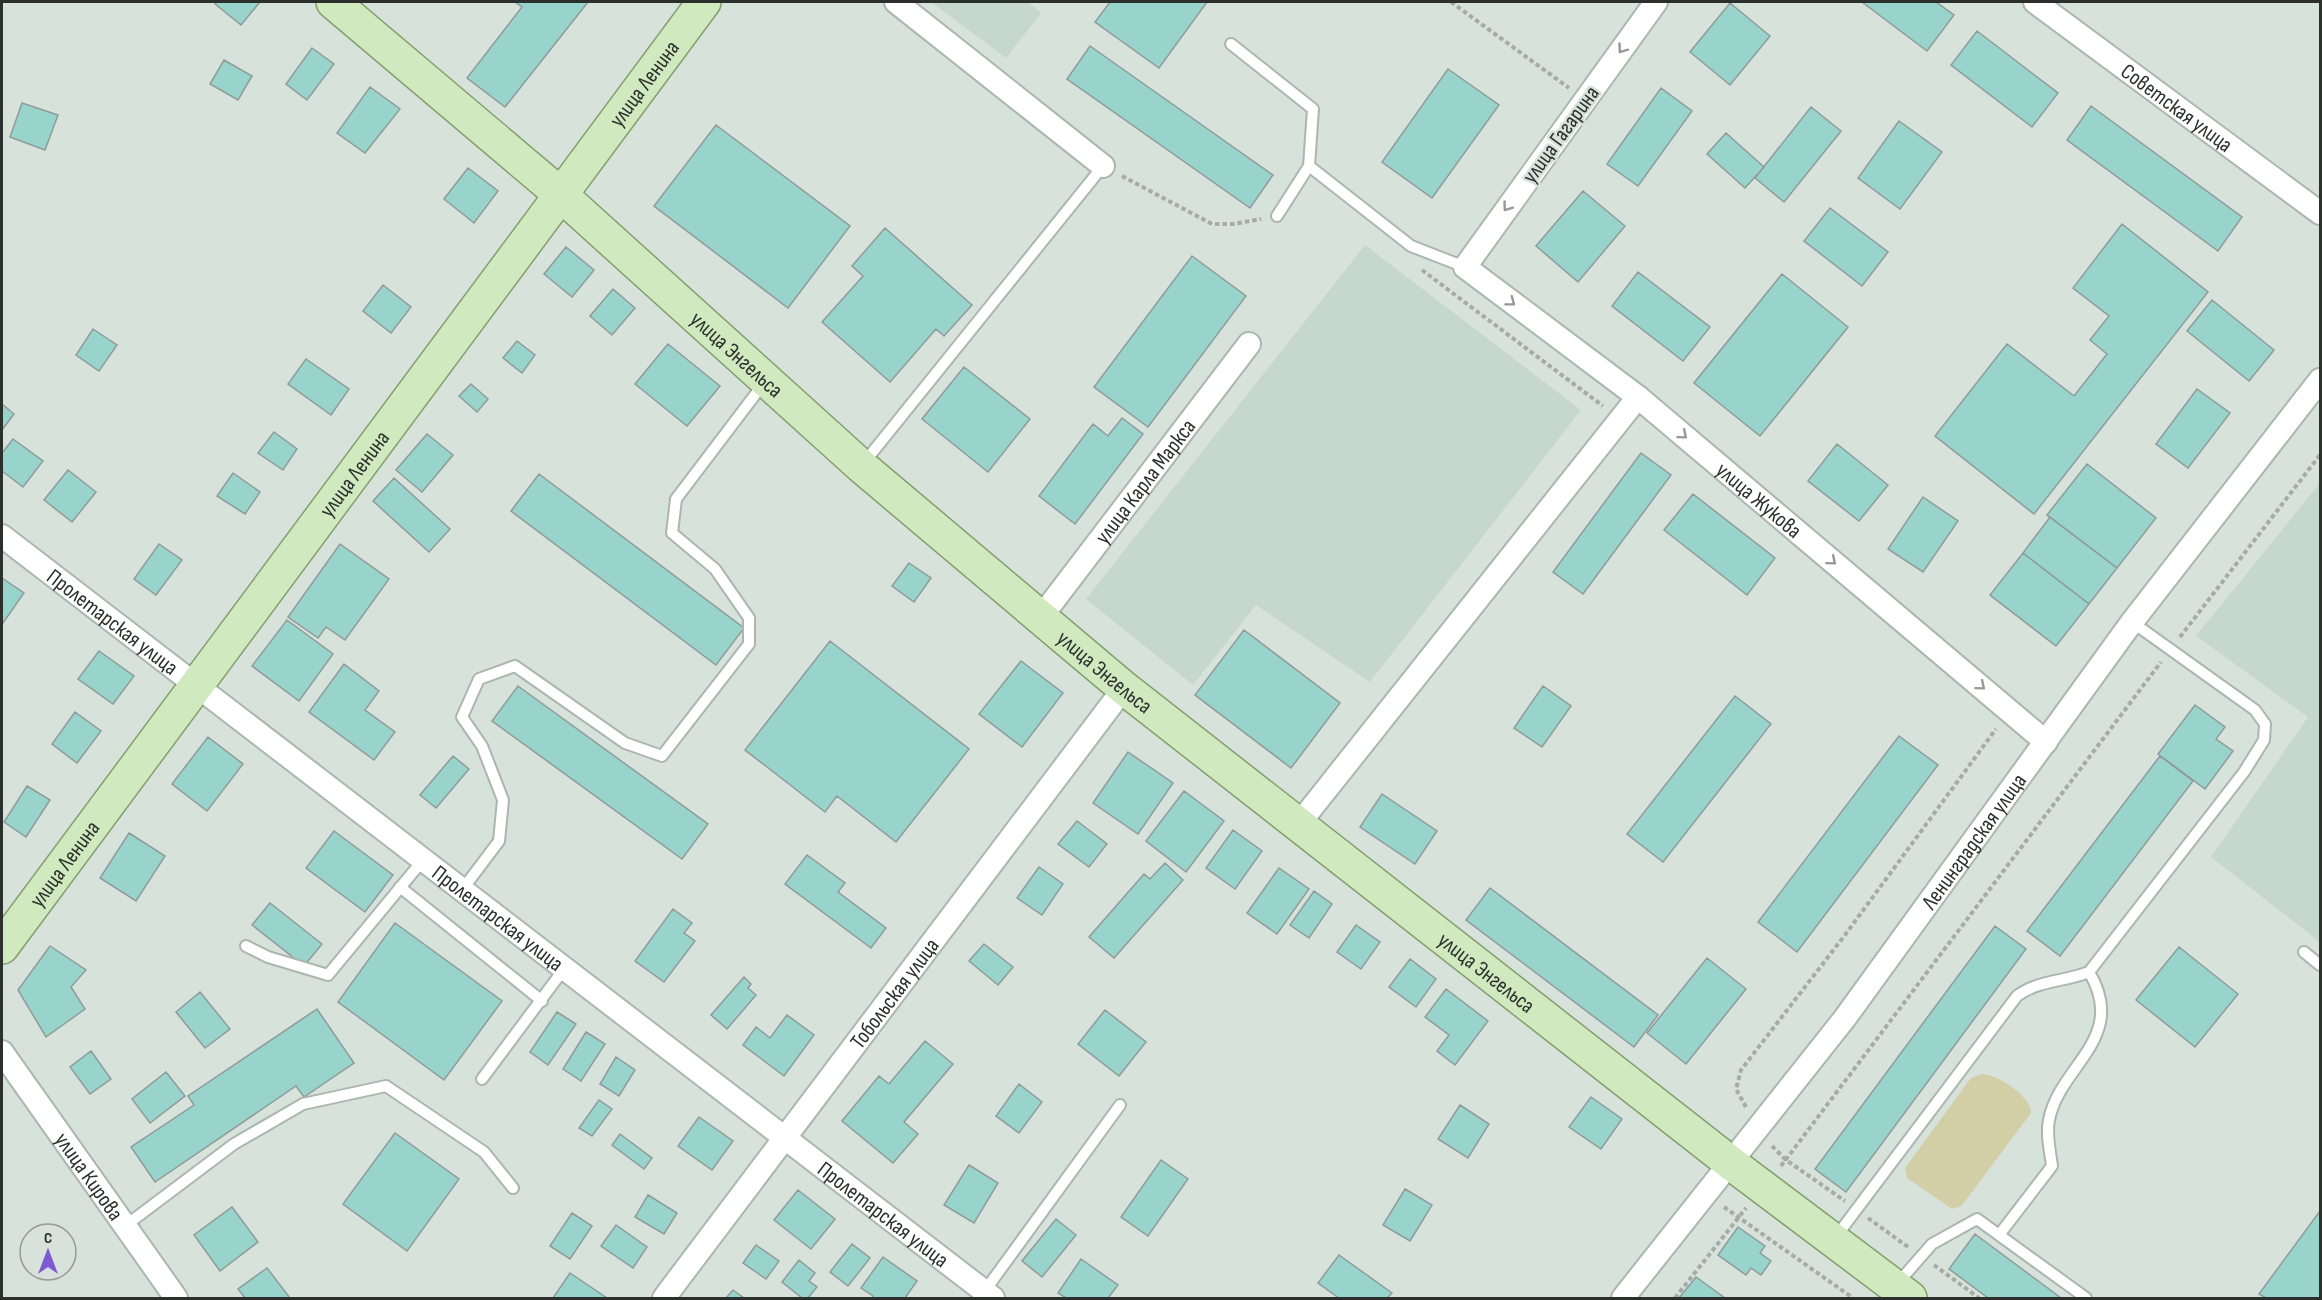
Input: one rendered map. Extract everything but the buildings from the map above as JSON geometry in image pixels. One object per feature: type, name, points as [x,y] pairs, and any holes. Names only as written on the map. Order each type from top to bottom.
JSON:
[{"type":"main road","name":"улица Энгельса","points":[[333,2],[560,194],[861,466],[1124,688],[1732,1164],[1902,1293]]},
{"type":"main road","name":"улица Ленина","points":[[2,946],[704,2]]},
{"type":"street","points":[[896,2],[1103,166]]},
{"type":"street","name":"улица Гагарина","points":[[1465,267],[1656,2]]},
{"type":"street","name":"Советская улица","points":[[2035,2],[2320,213]]},
{"type":"street","name":"улица Жукова","points":[[1465,267],[1638,397],[2046,742]]},
{"type":"street","name":"улица Карла Маркса","points":[[1041,617],[1249,344]]},
{"type":"street","name":"Ленинградская улица","points":[[1623,1299],[1732,1164],[1845,1018],[2132,622],[2320,380]]},
{"type":"street","points":[[1298,825],[1638,397]]},
{"type":"street","name":"Пролетарская улица","points":[[2,536],[989,1295]]},
{"type":"street","name":"Тобольская улица","points":[[664,1299],[1124,688]]},
{"type":"street","name":"улица Кирова","points":[[2,1052],[176,1299]]},
{"type":"lane","points":[[1231,44],[1313,109],[1309,166],[1277,216]]},
{"type":"lane","points":[[861,466],[1103,166]]},
{"type":"lane","points":[[1309,166],[1411,246],[1465,267]]},
{"type":"lane","points":[[462,890],[499,841],[503,800],[482,746],[462,717],[479,679],[516,666],[625,743],[662,756],[749,644],[749,618],[716,569],[672,534],[676,499],[766,380]]},
{"type":"lane","points":[[1833,1241],[2017,996],[2031,986],[2074,978],[2089,972],[2174,865],[2244,772],[2264,740],[2265,724],[2255,710],[2132,622]]},
{"type":"lane","points":[[246,946],[268,957],[328,975],[423,860]]},
{"type":"lane","points":[[400,887],[542,1001]]},
{"type":"lane","points":[[2304,952],[2320,965]]},
{"type":"lane","points":[[482,1079],[564,969]]},
{"type":"lane","points":[[2000,1235],[2052,1166],[2048,1120],[2054,1104],[2090,1047],[2101,1019],[2100,990],[2089,972]]},
{"type":"lane","points":[[125,1226],[234,1144],[303,1104],[386,1086],[484,1152],[513,1188]]},
{"type":"lane","points":[[989,1295],[1120,1105]]},
{"type":"lane","points":[[1902,1293],[1921,1256],[1932,1244],[1977,1219],[2086,1299]]},
{"type":"path","points":[[1451,2],[1584,99]]},
{"type":"path","points":[[1103,166],[1212,224],[1233,224],[1277,216]]},
{"type":"path","points":[[1411,246],[1404,256],[1620,419]]},
{"type":"path","points":[[1780,1168],[2320,454]]},
{"type":"path","points":[[1748,1110],[1736,1089],[1741,1070],[1845,935],[1969,768],[2000,722]]},
{"type":"path","points":[[1771,1146],[1786,1160],[1979,1299]]},
{"type":"path","points":[[1675,1299],[1737,1216],[1750,1203]]},
{"type":"path","points":[[1721,1205],[1853,1299]]},
{"type":"shaded area","points":[[931,2],[1031,2],[1030,4],[1041,13],[1006,58]]},
{"type":"shaded area","points":[[1365,245],[1581,410],[1370,682],[1256,605],[1193,685],[1086,599]]},
{"type":"shaded area","points":[[2320,483],[2320,942],[2211,857],[2308,717],[2196,636]]},
{"type":"shaded area","points":[[1982,1074],[1996,1078],[2012,1087],[2025,1099],[2031,1113],[1966,1200],[1961,1206],[1952,1209],[1907,1178],[1905,1168],[1971,1078]]}]
